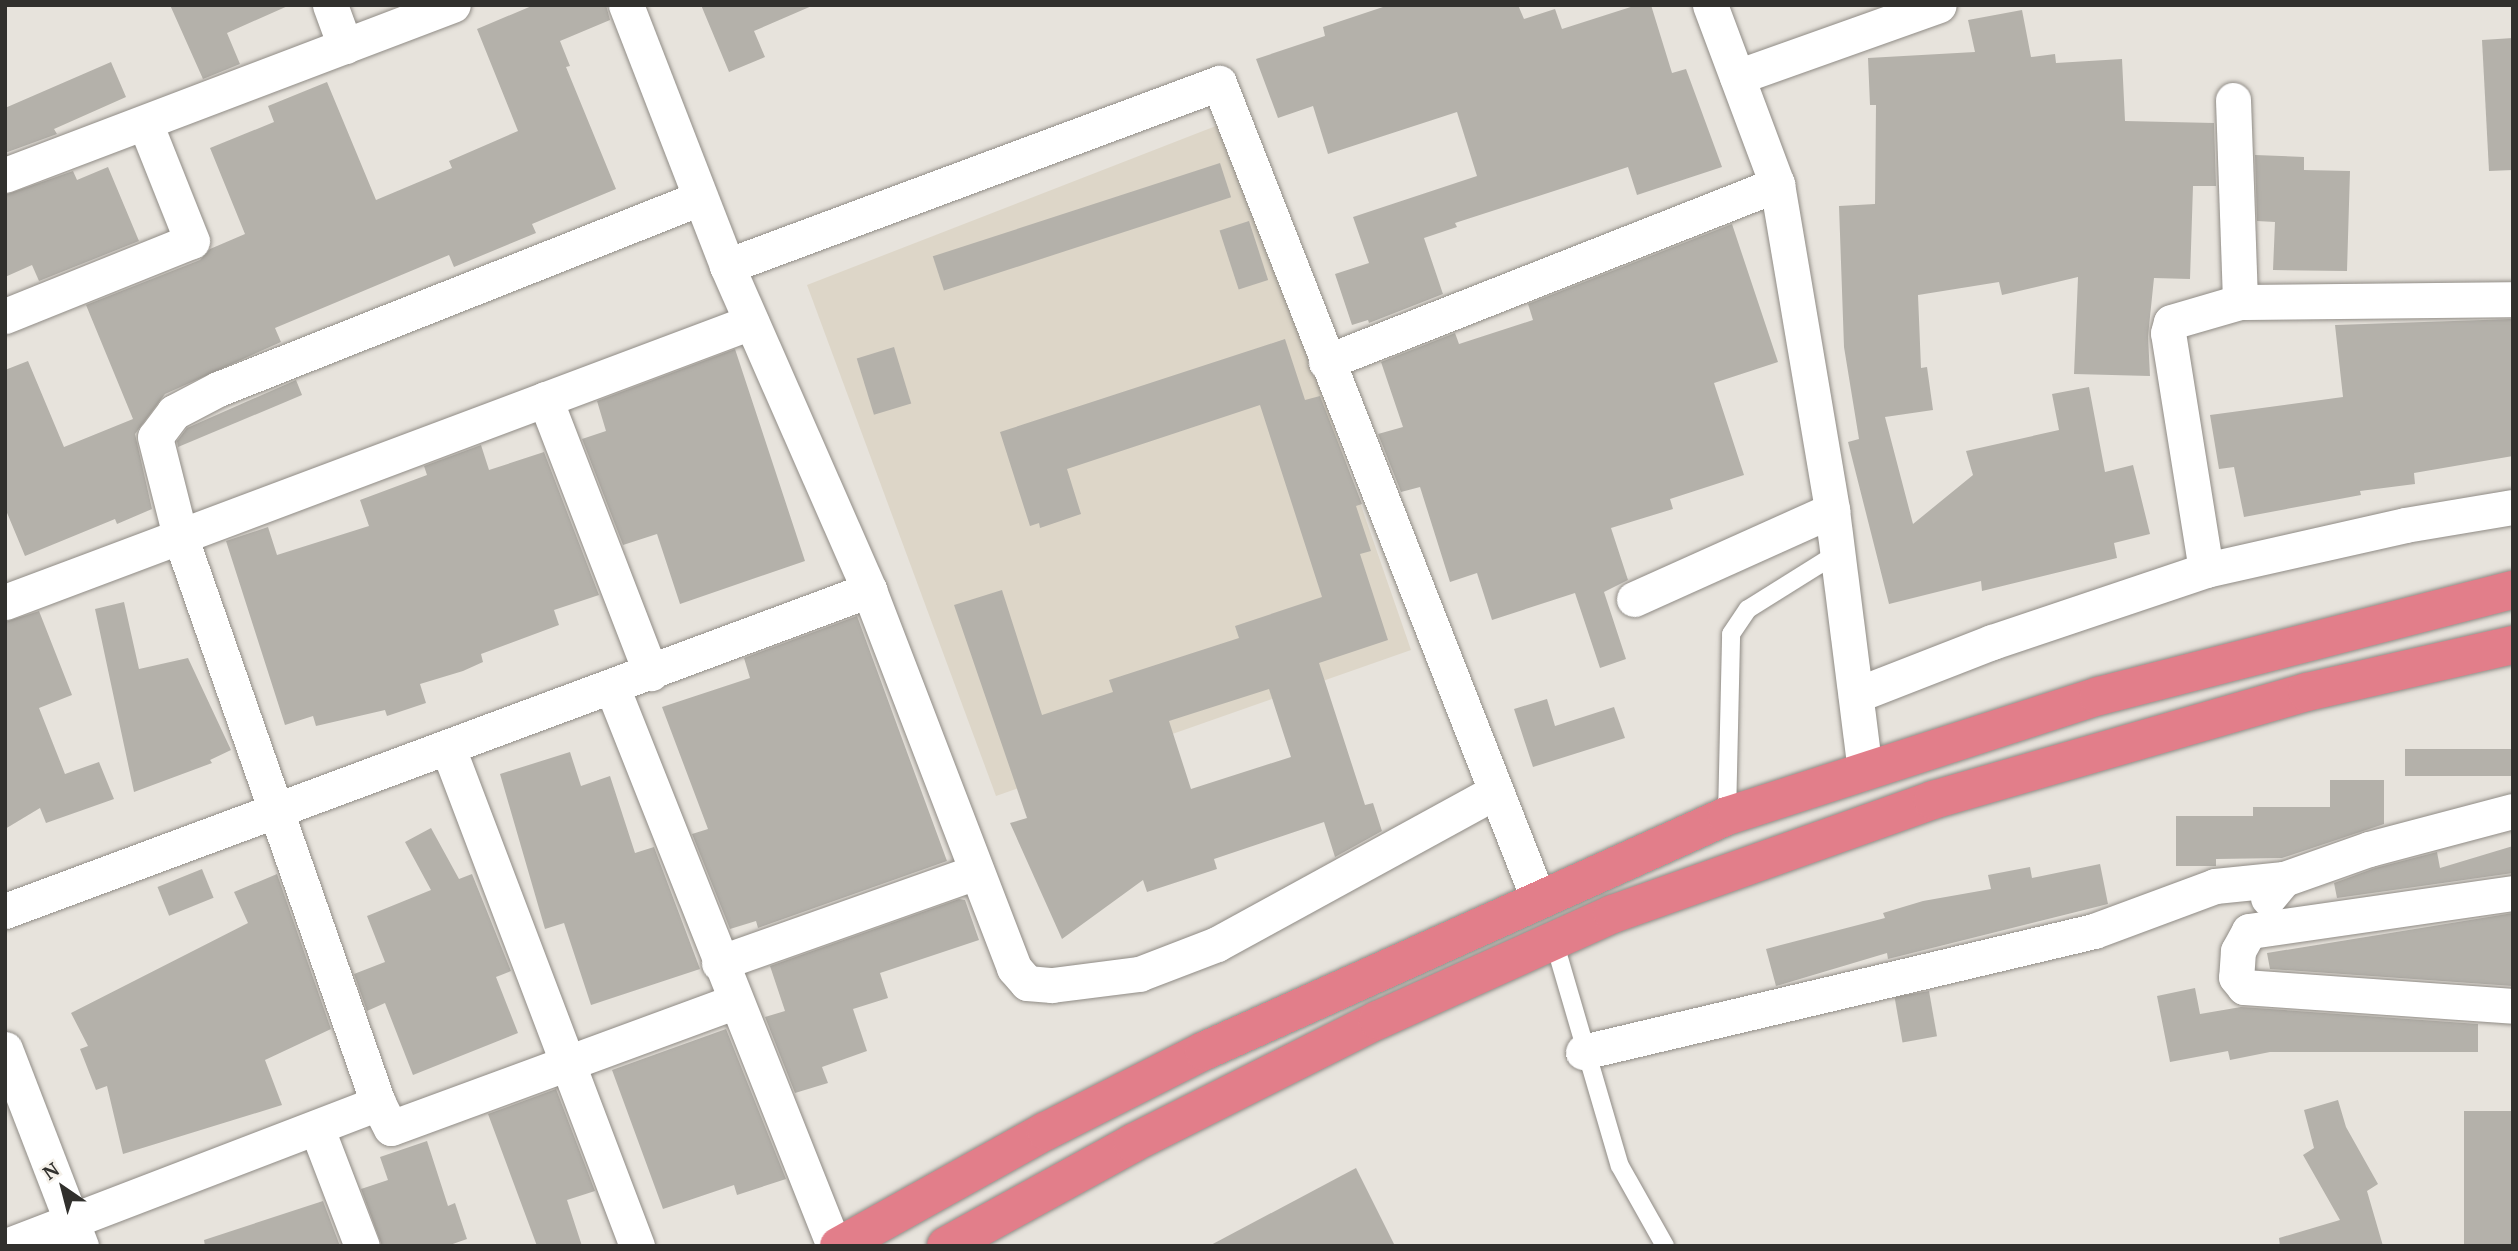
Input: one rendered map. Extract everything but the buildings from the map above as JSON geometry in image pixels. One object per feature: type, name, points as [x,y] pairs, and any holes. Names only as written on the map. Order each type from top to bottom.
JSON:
[{"type":"highway","points":[[836,1246],[1046,1131],[1204,1051],[1727,816],[2099,696],[2513,590]]},
{"type":"highway","points":[[946,1246],[1133,1143],[1378,1020],[1614,914],[1933,800],[2307,692],[2513,645]]},
{"type":"street","points":[[330,5],[345,46]]},
{"type":"street","points":[[5,175],[453,5]]},
{"type":"street","points":[[626,5],[727,266],[869,590],[1014,968],[1027,983],[1052,985],[1139,974],[1217,944],[1495,792]]},
{"type":"street","points":[[1710,5],[1777,184],[1832,510],[1865,771]]},
{"type":"street","points":[[1737,77],[1939,5]]},
{"type":"street","points":[[727,266],[1219,83],[1539,901]]},
{"type":"street","points":[[2233,100],[2239,302]]},
{"type":"street","points":[[5,316],[192,241],[145,122]]},
{"type":"street","points":[[1326,362],[1777,184]]},
{"type":"street","points":[[701,198],[231,384],[174,412],[155,437],[180,536],[278,810],[378,1103],[391,1128],[400,1127],[734,1002]]},
{"type":"street","points":[[2206,570],[2168,333],[2171,322],[2180,317],[2239,302],[2513,299]]},
{"type":"street","points":[[5,602],[751,321]]},
{"type":"street","points":[[545,399],[651,673]]},
{"type":"street","points":[[1856,695],[1992,642],[2206,570],[2405,525],[2513,507]]},
{"type":"street","points":[[1634,599],[1832,510]]},
{"type":"street","points":[[5,911],[869,590]]},
{"type":"street","points":[[612,687],[734,1002],[836,1246]]},
{"type":"street","points":[[447,748],[637,1246]]},
{"type":"street","points":[[1583,1052],[2094,931],[2216,886],[2284,879],[2369,849],[2513,811]]},
{"type":"street","points":[[719,963],[976,872]]},
{"type":"street","points":[[2284,879],[2270,892],[2238,951],[2236,977],[2244,988],[2513,1006]]},
{"type":"street","points":[[2249,931],[2513,893]]},
{"type":"street","points":[[5,1049],[76,1234]]},
{"type":"street","points":[[6,1246],[76,1234],[378,1103]]},
{"type":"street","points":[[317,1129],[362,1246]]},
{"type":"lane","points":[[1727,816],[1731,634],[1748,609],[1836,554]]},
{"type":"lane","points":[[1553,941],[1583,1052],[1620,1166],[1665,1246]]},
{"type":"shaded area","points":[[1221,124],[1318,381],[1411,650],[996,796],[807,285]]}]
